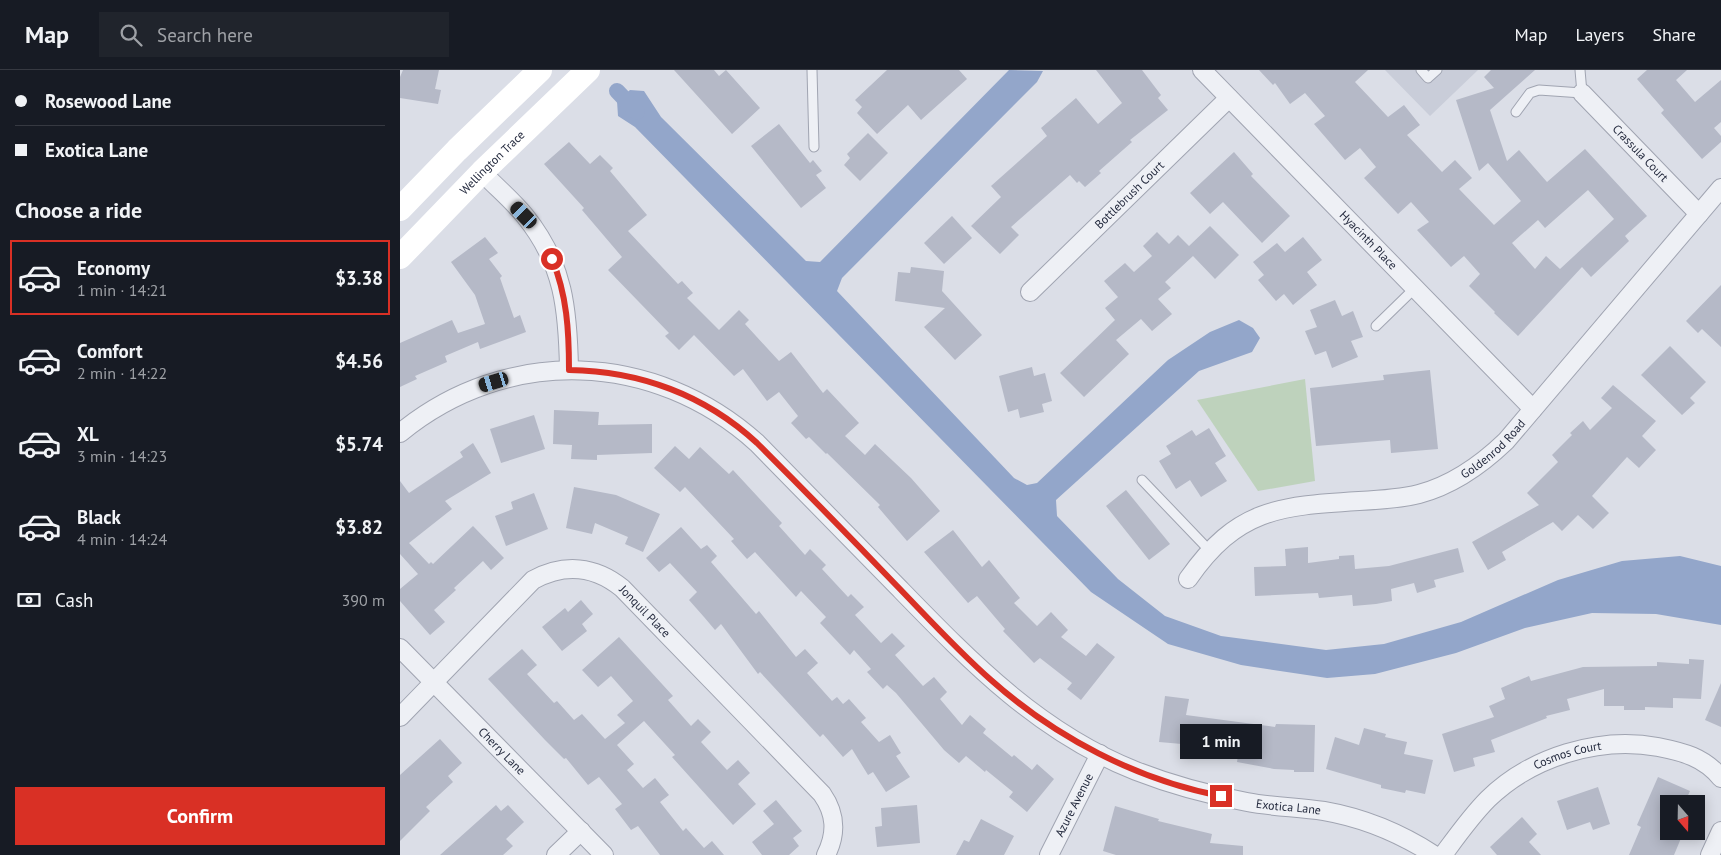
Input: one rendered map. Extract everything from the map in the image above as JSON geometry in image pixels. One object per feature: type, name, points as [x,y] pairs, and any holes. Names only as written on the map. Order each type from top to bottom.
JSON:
[{"type":"street","points":[[400,209],[457,150],[540,70]]},
{"type":"street","name":"Wellington Trace","points":[[400,256],[482,172],[588,70]]},
{"type":"street","name":"Hyacinth Place","points":[[1202,70],[1533,409]]},
{"type":"street","name":"Crassula Court","points":[[1582,93],[1699,214]]},
{"type":"street","name":"Bottlebrush Court","points":[[1030,292],[1229,98]]},
{"type":"street","points":[[482,172],[524,215],[540,236],[552,259],[566,304],[569,370]]},
{"type":"street","name":"Goldenrod Road","points":[[1188,579],[1209,550],[1231,531],[1250,519],[1294,505],[1394,499],[1420,494],[1444,486],[1487,459],[1533,409],[1721,188]]},
{"type":"street","name":"Exotica Lane","points":[[400,433],[446,402],[478,387],[519,375],[569,370],[623,374],[690,396],[720,414],[757,443],[992,681],[1025,708],[1100,754],[1164,781],[1207,794],[1346,816],[1379,826],[1411,840],[1434,855]]},
{"type":"street","name":"Jonquil Place","points":[[400,717],[533,580],[567,569],[579,569],[602,575],[622,588],[822,794],[833,815],[835,826],[833,838],[826,855]]},
{"type":"street","name":"Cherry Lane","points":[[400,648],[604,855]]},
{"type":"street","name":"Cosmos Court","points":[[1443,855],[1471,817],[1510,780],[1534,766],[1571,752],[1598,746],[1625,744],[1651,746],[1678,751],[1702,760],[1712,766],[1721,778]]},
{"type":"street","name":"Azure Avenue","points":[[1049,855],[1100,754]]},
{"type":"street","points":[[1710,855],[1721,830]]},
{"type":"street","points":[[556,855],[581,831]]},
{"type":"lane","points":[[812,70],[814,147]]},
{"type":"lane","points":[[1421,70],[1428,78],[1437,70]]},
{"type":"lane","points":[[1516,112],[1530,93],[1539,90],[1582,93],[1580,70]]},
{"type":"lane","points":[[1376,326],[1415,288]]},
{"type":"lane","points":[[1142,480],[1209,550]]},
{"type":"shaded area","points":[[1385,70],[1478,70],[1430,116]]},
{"type":"green space","points":[[1305,379],[1315,481],[1258,491],[1197,400]]},
{"type":"water","points":[[1009,70],[1043,71],[1037,82],[842,278],[837,291],[1014,478],[1027,485],[1037,483],[1168,360],[1210,332],[1239,320],[1253,328],[1260,338],[1252,352],[1199,371],[1056,500],[1057,516],[1118,579],[1165,616],[1221,636],[1326,650],[1384,644],[1461,622],[1558,580],[1622,561],[1680,556],[1721,566],[1721,625],[1656,614],[1592,613],[1525,628],[1456,653],[1375,674],[1327,678],[1241,665],[1168,644],[1091,592],[635,127],[618,116],[617,101],[630,90],[644,91],[661,117],[806,261],[820,262]]},
{"type":"building","points":[[403,70],[439,70],[435,89],[441,90],[438,104],[400,98],[400,77]]},
{"type":"building","points":[[674,70],[714,70],[719,76],[726,70],[760,108],[732,134]]},
{"type":"building","points":[[887,70],[959,70],[967,79],[921,120],[908,105],[877,134],[857,113],[862,107],[855,100]]},
{"type":"building","points":[[1096,70],[1142,70],[1161,95],[1158,98],[1168,110],[1130,140],[1132,142],[1099,171],[1101,173],[1085,187],[1079,181],[1077,183],[1070,175],[1011,227],[1019,235],[1000,254],[971,226],[1001,197],[991,186],[1047,136],[1041,128],[1076,98],[1098,124],[1122,103]]},
{"type":"building","points":[[1259,70],[1368,70],[1355,82],[1388,117],[1404,105],[1420,125],[1407,135],[1442,172],[1455,160],[1472,178],[1459,189],[1494,225],[1521,201],[1488,163],[1479,171],[1456,100],[1494,88],[1484,77],[1491,70],[1535,70],[1490,110],[1507,161],[1519,150],[1547,182],[1585,149],[1647,216],[1625,236],[1629,241],[1591,277],[1582,267],[1518,336],[1469,286],[1480,274],[1464,256],[1451,267],[1417,230],[1429,222],[1411,202],[1398,214],[1364,178],[1376,167],[1360,148],[1345,160],[1314,124],[1325,116],[1305,93],[1290,104],[1275,83],[1273,85]],"holes":[[[1588,190],[1614,219],[1560,269],[1546,256],[1535,269],[1512,243],[1538,220],[1545,228]]]},
{"type":"building","points":[[1647,70],[1687,70],[1676,80],[1695,102],[1721,80],[1721,122],[1714,128],[1721,136],[1721,142],[1702,159],[1661,113],[1664,110],[1637,79]]},
{"type":"building","points":[[779,124],[810,163],[813,160],[822,171],[816,175],[826,188],[801,208],[751,146]]},
{"type":"building","points":[[868,133],[888,153],[860,181],[844,165],[850,158],[847,154]]},
{"type":"building","points":[[569,142],[590,164],[600,155],[613,168],[610,171],[647,215],[628,231],[678,284],[682,281],[693,293],[687,298],[719,330],[739,310],[749,320],[745,324],[779,361],[791,352],[823,393],[827,389],[859,423],[845,436],[865,455],[875,444],[911,478],[940,511],[907,541],[878,507],[880,505],[827,453],[809,437],[806,439],[791,423],[798,416],[779,392],[767,401],[743,369],[734,376],[694,335],[679,350],[665,336],[669,333],[608,270],[622,257],[582,210],[584,208],[544,164]]},
{"type":"building","points":[[1234,152],[1253,174],[1251,176],[1290,216],[1262,243],[1223,202],[1210,214],[1190,193]]},
{"type":"building","points":[[952,216],[972,238],[944,264],[924,243]]},
{"type":"building","points":[[1210,226],[1239,255],[1215,279],[1193,256],[1165,282],[1171,288],[1158,299],[1172,314],[1152,331],[1141,319],[1116,340],[1129,354],[1084,397],[1060,373],[1115,320],[1105,308],[1118,297],[1104,281],[1125,263],[1134,272],[1152,256],[1143,246],[1157,232],[1169,244],[1178,235],[1189,246]]},
{"type":"building","points":[[485,237],[498,253],[489,259],[502,276],[500,278],[514,318],[520,315],[526,332],[480,349],[478,342],[445,356],[447,362],[415,376],[417,379],[400,387],[400,343],[452,320],[458,333],[485,324],[475,295],[451,262]]},
{"type":"building","points":[[1303,237],[1322,260],[1307,272],[1317,285],[1293,305],[1284,294],[1276,301],[1258,280],[1264,275],[1253,262],[1277,243],[1285,252]]},
{"type":"building","points":[[911,267],[944,271],[942,291],[982,335],[955,360],[924,327],[945,308],[895,301],[898,272],[910,273]]},
{"type":"building","points":[[1721,285],[1721,347],[1702,329],[1698,333],[1686,321]]},
{"type":"building","points":[[1335,300],[1342,316],[1353,311],[1363,337],[1351,341],[1358,357],[1332,368],[1326,351],[1315,355],[1305,331],[1317,327],[1310,310]]},
{"type":"building","points":[[1670,346],[1706,382],[1690,398],[1695,403],[1682,415],[1641,375]]},
{"type":"building","points":[[1032,367],[1034,376],[1045,373],[1052,401],[1042,404],[1044,412],[1020,418],[1018,409],[1008,412],[999,376]]},
{"type":"building","points":[[1430,370],[1438,449],[1391,453],[1390,440],[1316,446],[1310,388],[1384,380],[1383,375]]},
{"type":"building","points":[[1613,385],[1656,421],[1642,436],[1656,450],[1639,468],[1627,457],[1592,496],[1609,513],[1593,529],[1578,515],[1562,531],[1553,522],[1502,552],[1506,560],[1488,570],[1472,542],[1539,505],[1527,493],[1558,462],[1552,455],[1572,435],[1570,433],[1583,421],[1590,430],[1612,408],[1601,398]]},
{"type":"building","points":[[554,410],[599,412],[598,425],[652,424],[652,453],[597,455],[597,460],[571,459],[572,445],[553,444]]},
{"type":"building","points":[[534,415],[545,449],[501,463],[490,429]]},
{"type":"building","points":[[1209,428],[1226,456],[1215,463],[1227,481],[1201,497],[1190,480],[1176,489],[1159,461],[1171,454],[1166,446],[1192,430],[1196,436]]},
{"type":"building","points":[[473,443],[491,473],[445,501],[452,509],[409,543],[429,564],[431,562],[433,564],[473,526],[504,558],[491,570],[483,561],[454,588],[456,590],[434,610],[445,622],[430,635],[400,601],[400,589],[418,574],[400,554],[400,481],[409,493],[463,457],[460,452]]},
{"type":"building","points":[[675,446],[689,459],[700,447],[729,474],[733,470],[782,523],[779,526],[805,555],[810,549],[826,565],[822,569],[848,597],[851,594],[864,607],[855,615],[881,643],[892,633],[905,646],[895,655],[923,686],[934,677],[947,692],[940,699],[962,725],[970,715],[986,729],[983,733],[1012,757],[1014,755],[1032,770],[1037,764],[1054,779],[1027,812],[1009,797],[1013,792],[986,770],[985,772],[966,756],[959,763],[944,750],[896,693],[887,685],[883,689],[867,672],[871,669],[854,650],[850,655],[820,623],[826,617],[801,591],[796,597],[755,552],[747,559],[731,541],[734,539],[685,487],[680,492],[654,468]]},
{"type":"building","points":[[574,487],[616,495],[660,514],[643,552],[625,544],[628,537],[595,523],[592,534],[566,528]]},
{"type":"building","points":[[1126,490],[1170,544],[1149,560],[1106,506]]},
{"type":"building","points":[[534,493],[548,529],[506,546],[495,516],[513,509],[511,502]]},
{"type":"building","points":[[681,527],[701,549],[707,545],[717,556],[711,562],[756,614],[759,611],[796,657],[805,649],[818,663],[807,673],[832,701],[837,697],[843,704],[849,699],[866,718],[861,722],[879,742],[890,735],[901,753],[896,756],[910,777],[886,792],[873,772],[868,775],[852,749],[843,757],[823,734],[820,737],[760,672],[758,674],[721,624],[715,630],[689,600],[697,592],[670,563],[659,572],[646,558]]},
{"type":"building","points":[[953,530],[982,567],[989,560],[1020,598],[1014,603],[1037,626],[1051,612],[1068,630],[1061,637],[1086,656],[1097,643],[1115,657],[1081,700],[1067,689],[1072,683],[1040,658],[1034,663],[1003,631],[1005,629],[977,596],[968,603],[924,552]]},
{"type":"building","points":[[1308,547],[1308,563],[1339,559],[1339,556],[1354,555],[1355,569],[1389,566],[1458,548],[1464,572],[1434,580],[1436,587],[1417,593],[1414,583],[1391,589],[1392,601],[1376,604],[1353,606],[1352,595],[1319,598],[1318,593],[1255,596],[1254,567],[1286,566],[1285,549]]},
{"type":"building","points":[[581,600],[593,614],[582,624],[587,631],[562,651],[542,627],[565,608],[568,612]]},
{"type":"building","points":[[619,637],[673,696],[668,700],[691,726],[698,719],[711,732],[701,742],[727,770],[738,760],[750,773],[738,784],[756,804],[733,825],[672,757],[675,755],[644,721],[617,745],[634,764],[627,770],[643,788],[655,778],[669,795],[660,802],[683,831],[686,828],[704,848],[712,841],[724,855],[660,855],[638,826],[631,830],[615,809],[622,804],[599,777],[588,785],[566,758],[564,759],[545,740],[488,679],[522,649],[537,665],[527,674],[554,703],[557,701],[574,720],[582,714],[605,739],[625,723],[617,715],[633,701],[611,676],[598,687],[582,670]]},
{"type":"building","points":[[1689,659],[1704,660],[1701,699],[1673,698],[1673,708],[1645,707],[1645,710],[1624,710],[1624,706],[1604,706],[1604,689],[1567,699],[1570,710],[1546,716],[1547,718],[1491,740],[1495,752],[1473,758],[1475,766],[1454,772],[1442,734],[1494,717],[1489,706],[1505,699],[1501,688],[1529,676],[1531,681],[1583,667],[1657,666],[1657,662],[1689,664]]},
{"type":"building","points":[[1721,683],[1721,727],[1705,720]]},
{"type":"building","points":[[1165,696],[1189,699],[1186,715],[1275,727],[1276,724],[1315,725],[1314,772],[1294,772],[1294,770],[1274,769],[1237,762],[1239,749],[1159,742]]},
{"type":"building","points":[[1364,728],[1386,734],[1385,737],[1407,742],[1404,754],[1433,760],[1425,794],[1406,790],[1405,793],[1381,788],[1381,785],[1326,769],[1335,737],[1359,745]]},
{"type":"building","points":[[440,739],[462,763],[448,776],[453,782],[426,807],[430,811],[400,841],[400,775]]},
{"type":"building","points":[[1658,777],[1690,791],[1688,795],[1660,795],[1660,840],[1680,840],[1674,855],[1629,855],[1641,827],[1637,825]]},
{"type":"building","points":[[1598,787],[1610,824],[1593,830],[1590,822],[1567,830],[1557,801]]},
{"type":"building","points":[[776,800],[802,831],[793,838],[799,846],[789,855],[762,855],[752,842],[774,824],[763,811]]},
{"type":"building","points":[[496,805],[501,811],[508,805],[524,822],[506,839],[513,846],[503,855],[440,855]]},
{"type":"building","points":[[917,805],[920,843],[877,847],[875,827],[882,826],[881,808]]},
{"type":"building","points":[[1115,806],[1159,819],[1158,821],[1212,834],[1210,843],[1243,846],[1243,855],[1116,855],[1103,851]]},
{"type":"building","points":[[1522,817],[1537,834],[1529,842],[1541,855],[1497,855],[1490,847]]},
{"type":"building","points":[[981,819],[1014,836],[1004,855],[956,855],[964,840],[969,842]]},
{"type":"waterway","points":[[617,91],[637,112]]},
{"type":"route","points":[[552,259],[564,296],[568,321],[569,370],[623,374],[646,380],[690,396],[720,414],[757,443],[968,658],[1025,708],[1073,739],[1134,770],[1207,794],[1221,796]]}]
